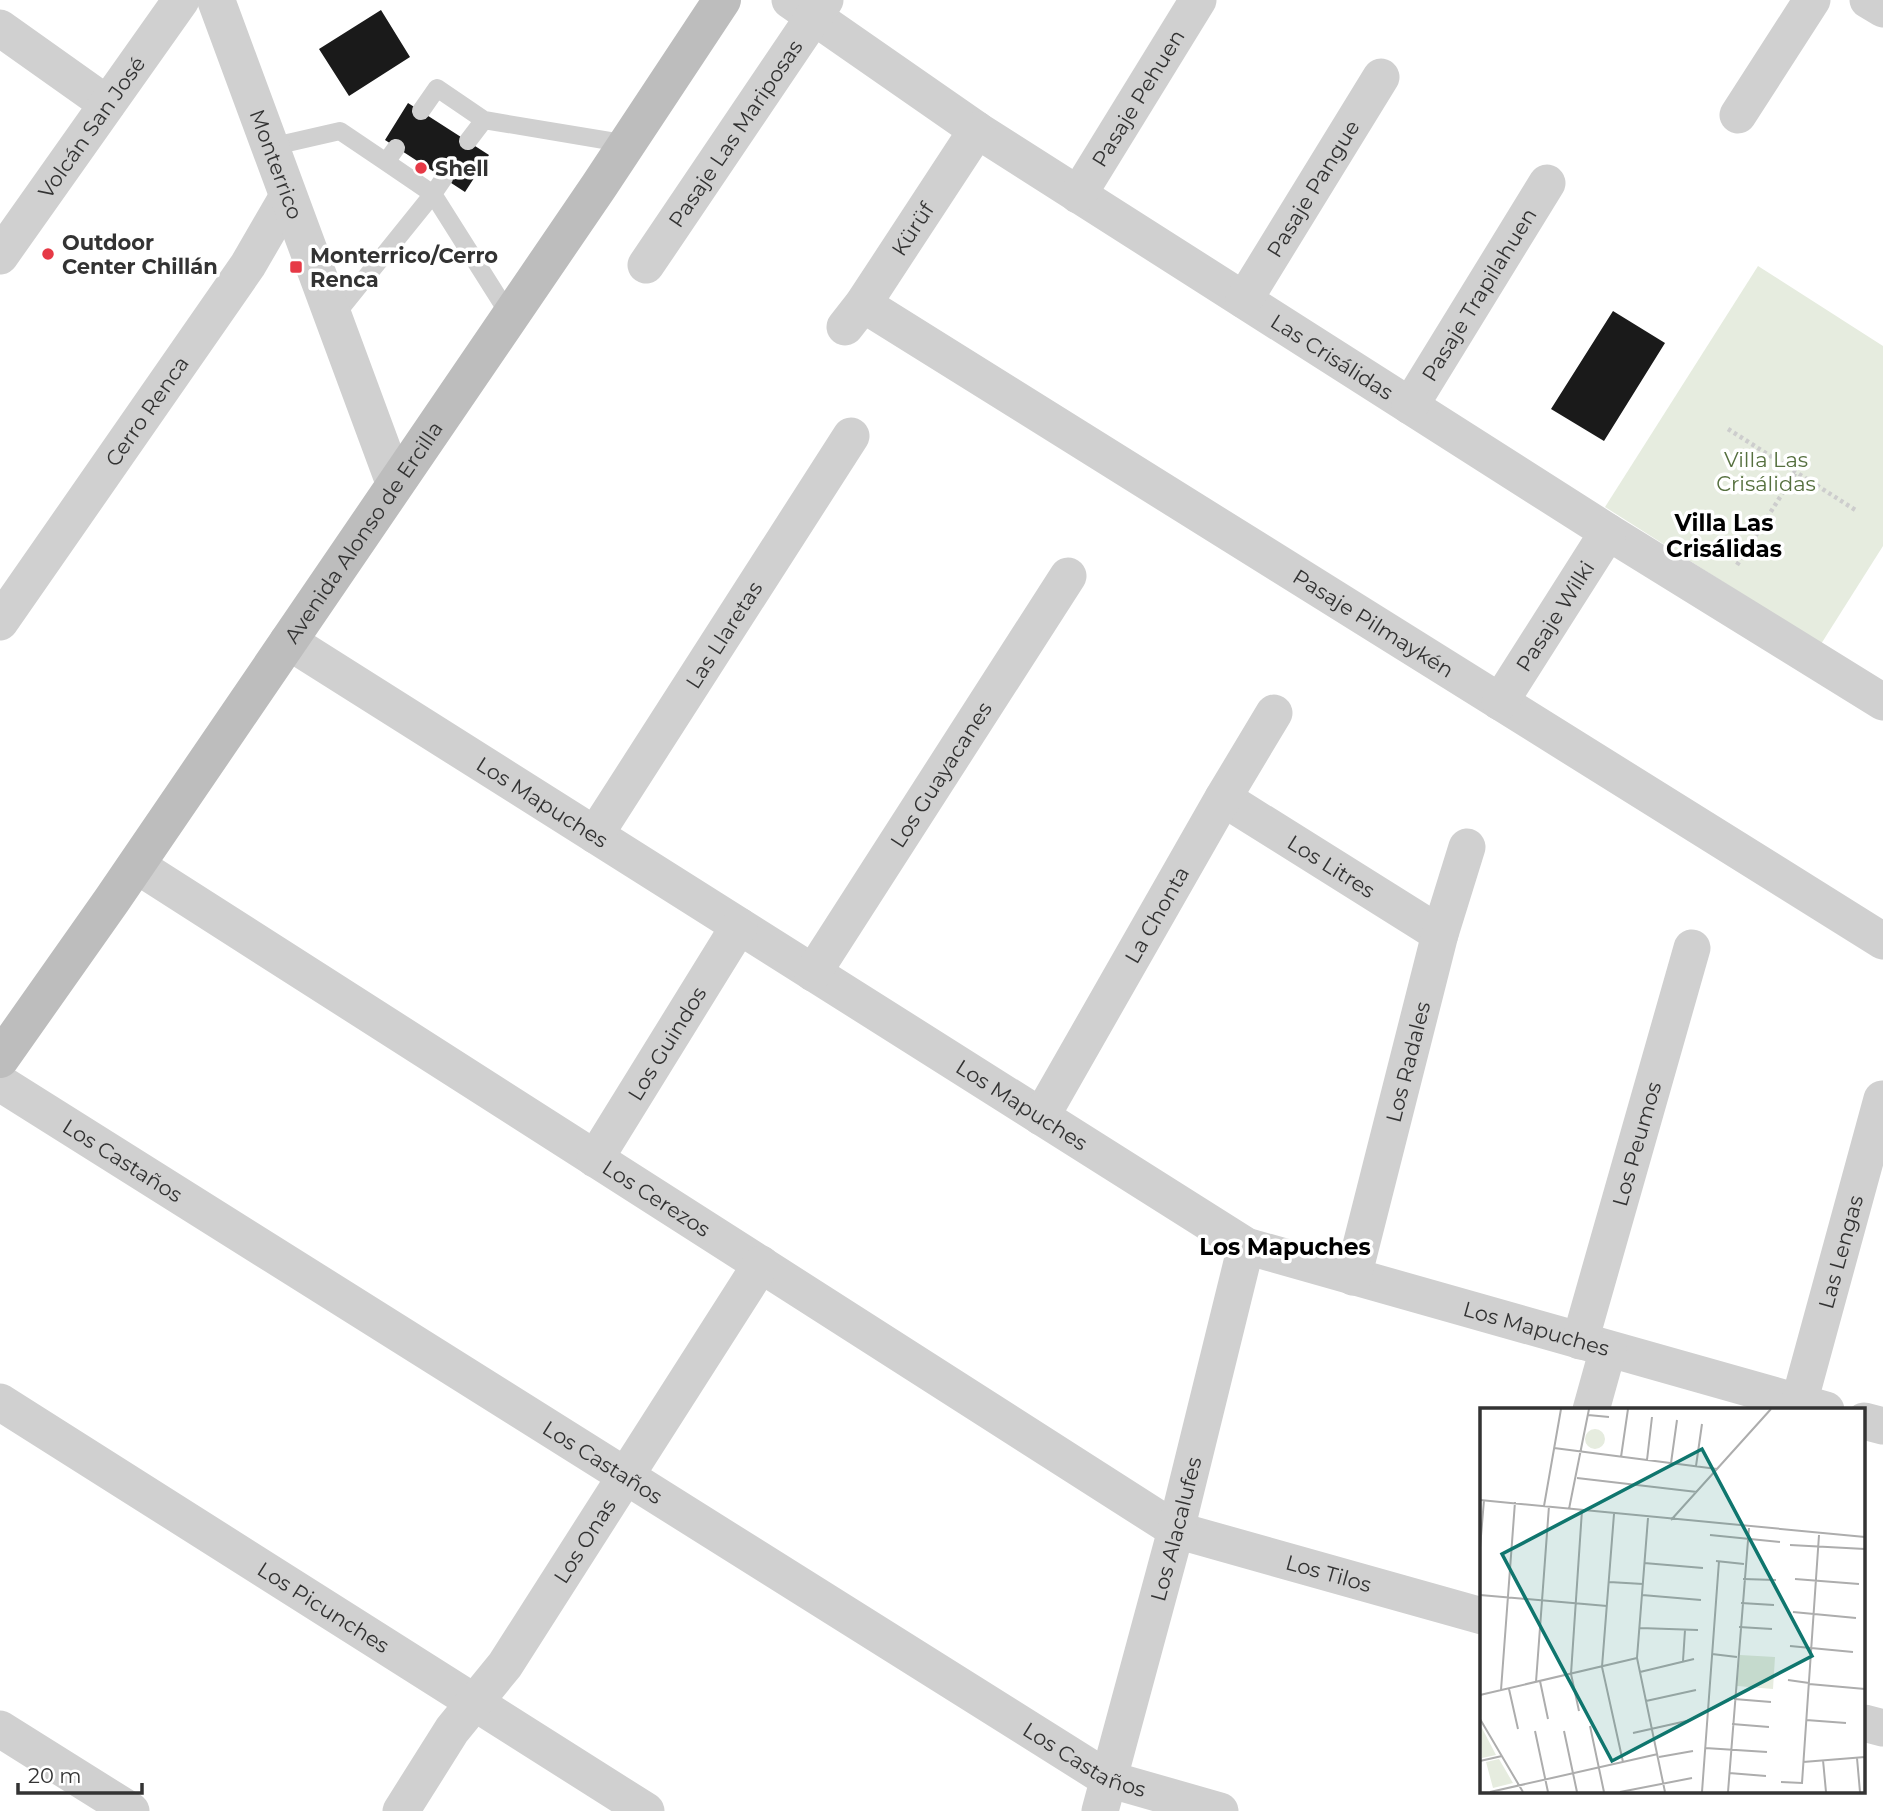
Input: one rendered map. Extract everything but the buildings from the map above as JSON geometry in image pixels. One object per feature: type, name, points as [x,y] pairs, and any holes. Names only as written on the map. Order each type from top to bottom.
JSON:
[{"type":"main road","name":"Avenida Alonso de Ercilla","points":[[0,1059],[628,144],[722,0]]},
{"type":"street","name":"Volcán San José","points":[[0,256],[181,0]]},
{"type":"street","name":"Monterrico","points":[[216,0],[396,484]]},
{"type":"street","name":"Pasaje Pehuen","points":[[1078,195],[1198,0]]},
{"type":"street","points":[[1738,115],[1812,0]]},
{"type":"street","points":[[1868,0],[1883,9]]},
{"type":"street","name":"Las Crisálidas","points":[[809,6],[977,131],[1608,532],[1883,702]]},
{"type":"street","name":"Pasaje Las Mariposas","points":[[646,265],[809,6]]},
{"type":"street","points":[[0,28],[107,104]]},
{"type":"street","name":"Pasaje Pangue","points":[[1244,300],[1381,77]]},
{"type":"street","name":"Kürüf","points":[[854,315],[977,131]]},
{"type":"street","name":"Pasaje Trapilahuen","points":[[1410,406],[1547,183]]},
{"type":"street","name":"Cerro Renca","points":[[0,622],[248,265],[288,196]]},
{"type":"street","name":"Pasaje Pilmaykén","points":[[854,315],[1500,702],[1883,941]]},
{"type":"street","name":"Las Llaretas","points":[[595,835],[851,436]]},
{"type":"street","name":"Pasaje Wilki","points":[[1500,702],[1608,532]]},
{"type":"street","name":"Los Guayacanes","points":[[813,973],[1068,576]]},
{"type":"street","name":"Los Mapuches","points":[[288,641],[1246,1246],[1807,1408]]},
{"type":"street","name":"La Chonta","points":[[1041,1117],[1274,713]]},
{"type":"street","name":"Los Litres","points":[[1223,798],[1440,934]]},
{"type":"street","name":"Los Radales","points":[[1353,1276],[1440,934],[1467,847]]},
{"type":"street","name":"Los Cerezos","points":[[136,864],[1176,1530]]},
{"type":"street","name":"Los Guindos","points":[[595,1159],[739,926]]},
{"type":"street","name":"Los Peumos","points":[[1591,1408],[1594,1345],[1692,947]]},
{"type":"street","name":"Los Castaños","points":[[0,1083],[626,1476],[1104,1795],[1220,1811]]},
{"type":"street","name":"Las Lengas","points":[[1807,1408],[1882,1099]]},
{"type":"street","name":"Los Alacalufes","points":[[1104,1795],[1176,1530],[1246,1246]]},
{"type":"street","name":"Los Onas","points":[[401,1811],[452,1730],[505,1665],[761,1265]]},
{"type":"street","name":"Los Picunches","points":[[0,1402],[646,1811]]},
{"type":"street","points":[[1866,1422],[1883,1426]]},
{"type":"street","name":"Los Tilos","points":[[1176,1530],[1480,1615]]},
{"type":"street","points":[[1866,1724],[1883,1728]]},
{"type":"street","points":[[0,1728],[131,1811]]},
{"type":"lane","points":[[421,111],[437,88],[484,120],[628,144]]},
{"type":"lane","points":[[468,141],[484,120]]},
{"type":"lane","points":[[270,147],[340,131],[391,155],[433,194],[510,316]]},
{"type":"lane","points":[[333,318],[444,178]]},
{"type":"path","points":[[1728,429],[1857,511]]},
{"type":"path","points":[[1716,598],[1796,472]]},
{"type":"green space","name":"Villa Las Crisálidas","points":[[1758,266],[1883,346],[1883,546],[1821,644],[1605,507]]},
{"type":"place","name":"Shell","points":[[421,168]]},
{"type":"place","name":"Outdoor Center Chillán","points":[[48,254]]},
{"type":"place","name":"Monterrico/Cerro Renca","points":[[296,267]]},
{"type":"district","name":"Villa Las Crisálidas","points":[[1724,536]]},
{"type":"district","name":"Los Mapuches","points":[[1285,1247]]}]
